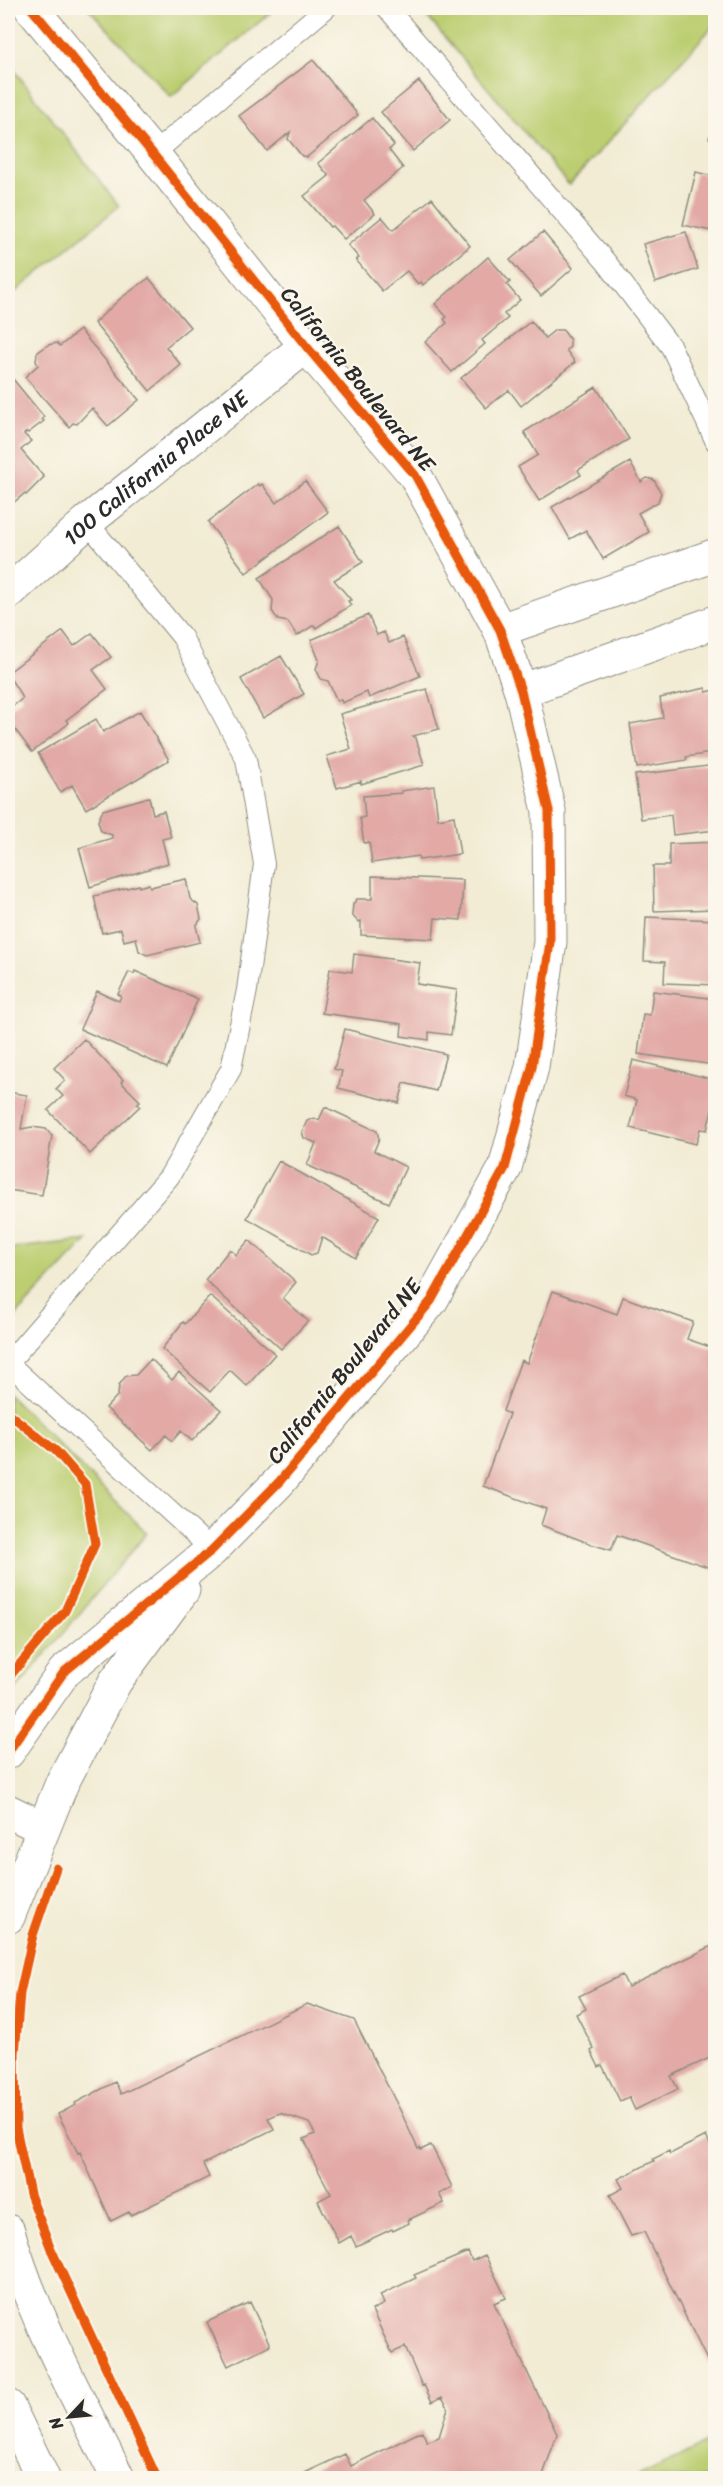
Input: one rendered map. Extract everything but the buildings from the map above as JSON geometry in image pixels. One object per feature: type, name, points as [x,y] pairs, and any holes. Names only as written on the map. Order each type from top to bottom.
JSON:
[{"type":"street","name":"California Boulevard NE","points":[[8,1752],[64,1672],[212,1550],[279,1482],[431,1301],[505,1168],[532,1067],[550,942],[549,811],[520,691],[500,630],[415,475],[306,346],[153,154],[32,8]]},
{"type":"street","name":"100 California Place NE","points":[[8,593],[87,522],[306,346]]},
{"type":"street","points":[[500,630],[716,555]]},
{"type":"street","points":[[520,691],[716,622]]},
{"type":"street","name":"California Boulevard NE","points":[[8,1917],[62,1783],[115,1682],[212,1550]]},
{"type":"street","points":[[8,1812],[43,1828]]},
{"type":"street","points":[[8,2231],[18,2266],[63,2367],[118,2478]]},
{"type":"street","points":[[8,2406],[43,2478]]},
{"type":"lane","points":[[153,154],[326,8]]},
{"type":"lane","points":[[387,8],[606,262],[671,347],[716,442]]},
{"type":"lane","points":[[87,522],[182,637],[246,759],[264,864],[247,990],[231,1069],[168,1178],[8,1363],[212,1550]]},
{"type":"green space","points":[[88,8],[276,8],[171,97]]},
{"type":"green space","points":[[420,8],[715,8],[715,24],[569,185]]},
{"type":"green space","points":[[8,62],[119,206],[8,298]]},
{"type":"green space","points":[[87,1240],[8,1324],[8,1249]]},
{"type":"green space","points":[[8,1394],[147,1533],[8,1699]]},
{"type":"green space","points":[[715,2439],[715,2478],[634,2478]]},
{"type":"cycle path","points":[[8,1752],[64,1672],[212,1550],[279,1482],[431,1301],[505,1168],[532,1067],[550,942],[549,811],[521,691],[500,630],[415,475],[306,346],[153,154],[31,8]]},
{"type":"cycle path","points":[[8,1413],[56,1451],[85,1484],[95,1544],[65,1611],[8,1678]]},
{"type":"cycle path","points":[[56,1868],[33,1935],[20,1993],[15,2054],[16,2128],[30,2194],[51,2249],[157,2478]]}]
